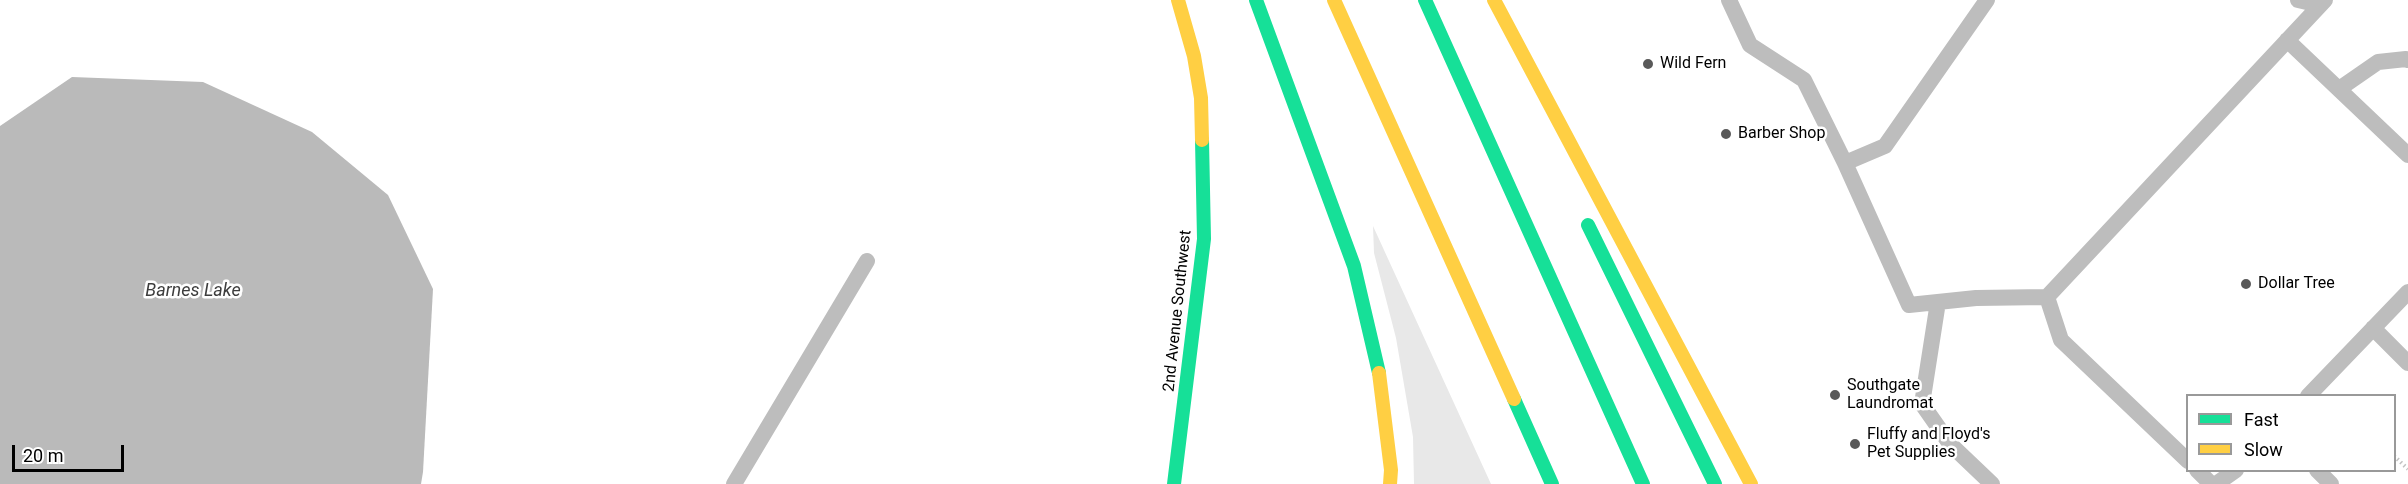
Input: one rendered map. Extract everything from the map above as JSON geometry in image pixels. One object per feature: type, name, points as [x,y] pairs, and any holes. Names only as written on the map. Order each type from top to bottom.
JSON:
[{"type":"main road","name":"2nd Avenue Southwest","points":[[1174,484],[1204,239],[1201,98],[1194,56],[1178,0]]},
{"type":"main road","points":[[1256,0],[1354,266],[1378,363],[1391,470],[1390,484]]},
{"type":"main road","points":[[1334,0],[1552,484]]},
{"type":"main road","points":[[1425,0],[1643,484]]},
{"type":"main road","points":[[1494,0],[1540,91],[1751,484]]},
{"type":"main road","points":[[1540,91],[1555,145]]},
{"type":"main road","points":[[1580,208],[1715,484]]},
{"type":"lane","points":[[1729,0],[1750,45],[1804,80],[1910,305],[1976,298],[2047,297],[2287,40],[2319,2]]},
{"type":"lane","points":[[1845,163],[1885,146],[1987,0]]},
{"type":"lane","points":[[2298,0],[2319,2]]},
{"type":"lane","points":[[2287,40],[2408,155]]},
{"type":"lane","points":[[2339,89],[2378,62],[2408,60]]},
{"type":"lane","points":[[735,484],[867,261]]},
{"type":"lane","points":[[2310,394],[2408,292]]},
{"type":"lane","points":[[2047,297],[2061,340],[2186,460]]},
{"type":"lane","points":[[1938,302],[1922,404],[1950,444],[1992,484]]},
{"type":"lane","points":[[2373,328],[2408,363]]},
{"type":"lane","points":[[2198,472],[2211,484]]},
{"type":"lane","points":[[2216,484],[2234,472]]},
{"type":"lane","points":[[2318,472],[2331,484]]},
{"type":"path","points":[[2396,458],[2408,469]]},
{"type":"shaded area","points":[[1373,226],[1491,484],[1414,484],[1413,437],[1396,338],[1374,253]]},
{"type":"water","name":"Barnes Lake","points":[[72,77],[203,82],[312,132],[388,195],[433,289],[421,484],[0,484],[0,126]]},
{"type":"traffic: fast","points":[[1256,0],[1354,266],[1379,373]]},
{"type":"traffic: fast","points":[[1425,0],[1643,484]]},
{"type":"traffic: fast","points":[[1174,484],[1204,239],[1202,140]]},
{"type":"traffic: fast","points":[[1588,225],[1715,484]]},
{"type":"traffic: fast","points":[[1514,399],[1552,484]]},
{"type":"traffic: slow","points":[[1178,0],[1194,56],[1201,98],[1202,140]]},
{"type":"traffic: slow","points":[[1334,0],[1514,399]]},
{"type":"traffic: slow","points":[[1494,0],[1751,484]]},
{"type":"traffic: slow","points":[[1379,373],[1391,470],[1390,484]]},
{"type":"place","name":"Wild Fern","points":[[1648,64]]},
{"type":"place","name":"Barber Shop","points":[[1726,134]]},
{"type":"place","name":"Dollar Tree","points":[[2246,284]]},
{"type":"place","name":"Southgate Laundromat","points":[[1835,395]]},
{"type":"place","name":"Fluffy and Floyd's Pet Supplies","points":[[1855,444]]}]
